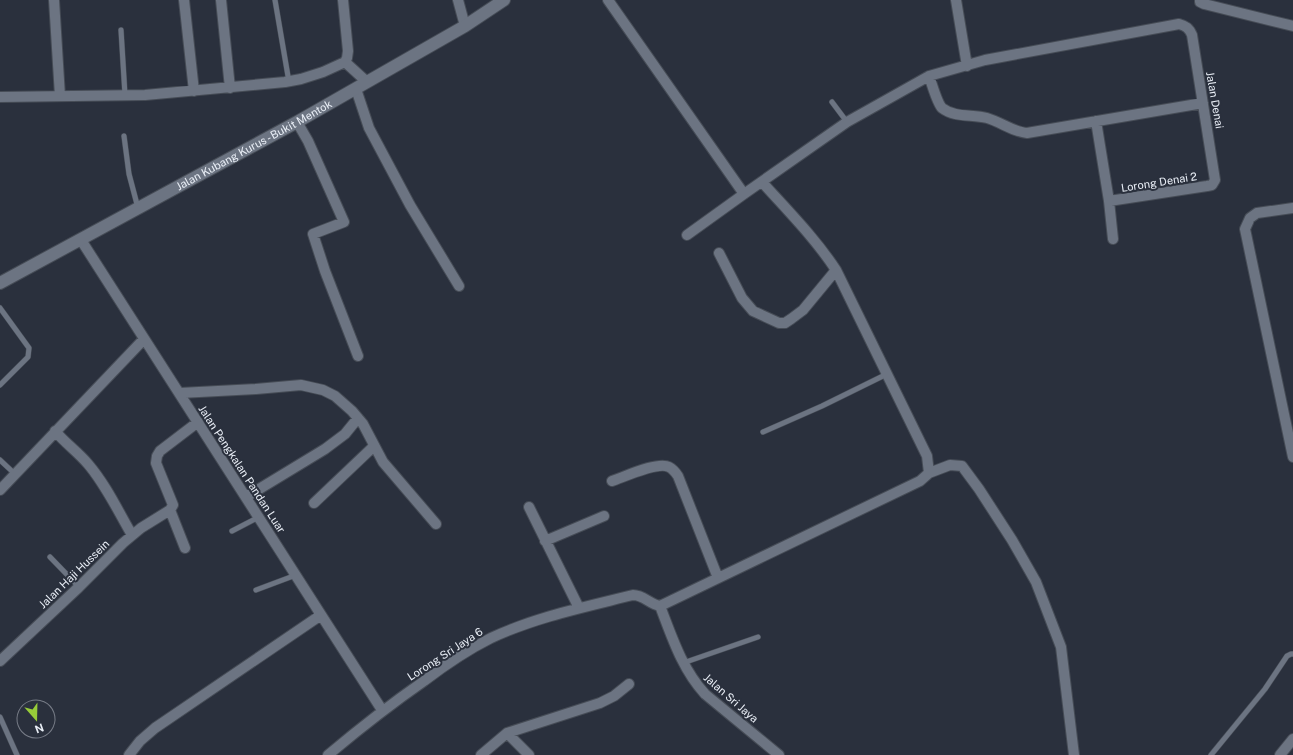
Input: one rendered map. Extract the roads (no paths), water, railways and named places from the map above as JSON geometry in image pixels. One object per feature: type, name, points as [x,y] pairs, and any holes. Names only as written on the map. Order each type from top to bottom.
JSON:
[{"type":"main road","name":"Jalan Kubang Kurus - Bukit Mentok","points":[[0,283],[356,89],[465,26],[504,0]]},
{"type":"street","points":[[54,0],[60,96]]},
{"type":"street","points":[[184,0],[194,91]]},
{"type":"street","points":[[221,0],[230,88]]},
{"type":"street","points":[[0,97],[125,95],[194,91],[288,82],[301,79],[323,72],[345,62],[348,51],[343,0]]},
{"type":"street","points":[[458,0],[465,26]]},
{"type":"street","points":[[608,0],[744,194]]},
{"type":"street","points":[[687,236],[847,122],[929,76],[967,66],[956,0]]},
{"type":"street","points":[[1200,0],[1200,2],[1208,6],[1293,26]]},
{"type":"street","name":"Jalan Denai","points":[[967,66],[985,60],[1053,47],[1179,24],[1186,26],[1192,35],[1215,177],[1212,185]]},
{"type":"street","points":[[345,62],[367,82]]},
{"type":"street","points":[[929,76],[941,107],[957,115],[972,115],[987,118],[1020,133],[1203,103]]},
{"type":"street","points":[[356,89],[373,135],[410,205],[458,286]]},
{"type":"street","points":[[1096,121],[1114,239]]},
{"type":"street","points":[[297,122],[308,141],[344,222],[313,234],[325,271],[358,356]]},
{"type":"street","points":[[762,182],[814,239],[836,270],[927,456],[933,472]]},
{"type":"street","name":"Lorong Denai 2","points":[[1109,201],[1212,185]]},
{"type":"street","points":[[1293,208],[1257,213],[1250,218],[1245,229],[1293,457]]},
{"type":"street","name":"Jalan Pengkalan Pandan Luar","points":[[81,240],[382,710]]},
{"type":"street","points":[[719,253],[742,298],[752,311],[779,323],[785,323],[803,310],[836,270]]},
{"type":"street","points":[[0,490],[144,339]]},
{"type":"street","points":[[180,393],[301,385],[323,390],[335,396],[358,418],[383,462],[436,524]]},
{"type":"street","points":[[246,497],[325,449],[345,434],[358,418]]},
{"type":"street","points":[[185,548],[170,510],[173,505],[156,463],[157,456],[160,451],[198,422]]},
{"type":"street","points":[[55,432],[92,469],[132,535]]},
{"type":"street","points":[[314,503],[374,446]]},
{"type":"street","points":[[660,606],[920,481],[933,472],[950,465],[962,466],[969,474],[1012,540],[1036,582],[1061,647],[1074,755]]},
{"type":"street","points":[[612,481],[655,466],[669,466],[674,470],[678,476],[718,578]]},
{"type":"street","points":[[529,507],[579,608]]},
{"type":"street","name":"Jalan Haji Hussein","points":[[0,661],[132,535],[170,510]]},
{"type":"street","points":[[546,541],[604,516]]},
{"type":"street","name":"Lorong Sri Jaya 6","points":[[328,755],[382,710],[467,651],[490,639],[538,620],[633,595],[639,595],[660,606]]},
{"type":"street","name":"Jalan Sri Jaya","points":[[660,606],[683,663],[696,684],[705,694],[780,755]]},
{"type":"street","points":[[129,755],[140,741],[155,728],[321,615]]},
{"type":"street","points":[[481,755],[507,733],[600,703],[614,696],[629,684]]},
{"type":"street","points":[[507,733],[529,755]]},
{"type":"street","points":[[1280,755],[1293,739]]},
{"type":"lane","points":[[276,0],[288,82]]},
{"type":"lane","points":[[122,30],[125,95]]},
{"type":"lane","points":[[832,102],[847,122]]},
{"type":"lane","points":[[124,136],[129,174],[138,209]]},
{"type":"lane","points":[[0,308],[29,348],[28,357],[0,385]]},
{"type":"lane","points":[[764,432],[822,406],[887,374]]},
{"type":"lane","points":[[0,460],[15,474]]},
{"type":"lane","points":[[232,531],[259,517]]},
{"type":"lane","points":[[50,557],[79,587]]},
{"type":"lane","points":[[256,590],[296,575]]},
{"type":"lane","points":[[683,663],[758,637]]},
{"type":"lane","points":[[1212,755],[1265,689],[1287,656],[1293,654]]},
{"type":"lane","points":[[0,717],[17,755]]}]
